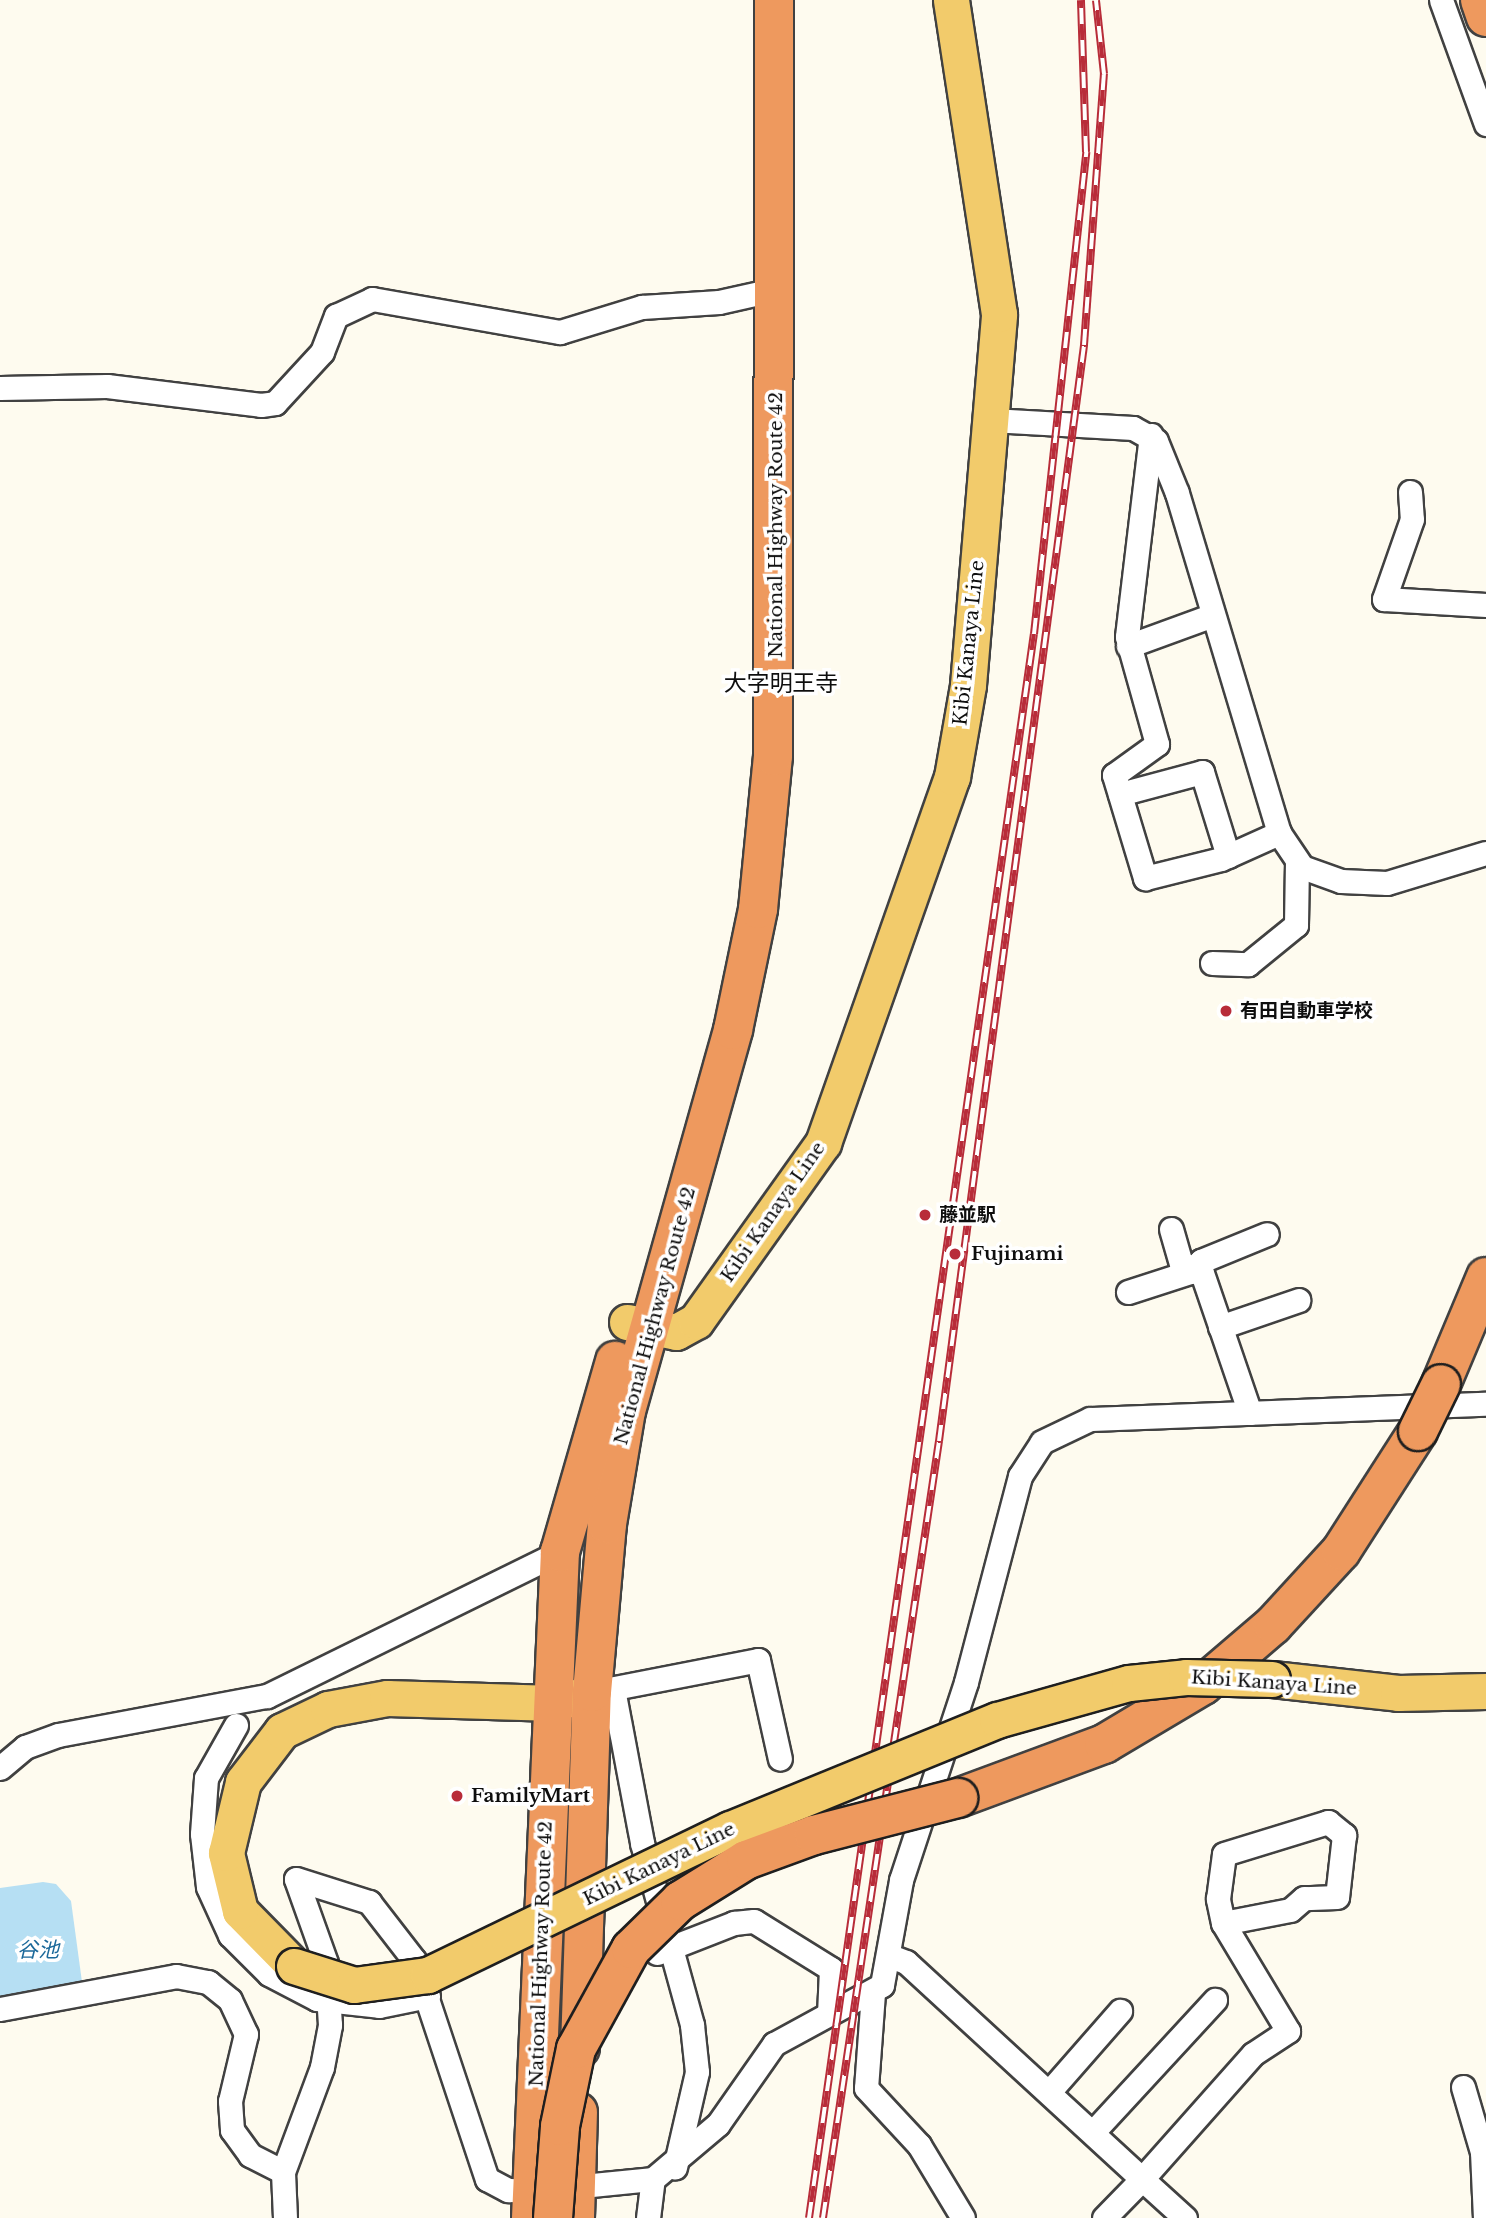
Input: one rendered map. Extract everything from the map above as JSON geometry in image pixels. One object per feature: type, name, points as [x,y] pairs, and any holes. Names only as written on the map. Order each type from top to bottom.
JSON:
[{"type":"highway","name":"National Highway Route 42","points":[[539,2209],[560,1552],[706,1128],[758,909],[773,756],[777,289],[774,0]]},
{"type":"highway","points":[[1481,0],[1486,11]]},
{"type":"highway","points":[[1481,0],[1486,17]]},
{"type":"highway","points":[[539,2209],[576,2049],[608,1983],[638,1941],[698,1887],[746,1860],[814,1835],[958,1798],[1104,1744],[1203,1685],[1273,1625],[1341,1551],[1418,1431],[1486,1277]]},
{"type":"highway","name":"National Highway Route 42","points":[[575,2203],[584,1961],[603,1690],[607,1524],[638,1326]]},
{"type":"main road","name":"Kibi Kanaya Line","points":[[638,1326],[676,1332],[696,1321],[823,1143],[845,1097],[952,777],[968,685],[999,314],[951,0]]},
{"type":"main road","name":"Kibi Kanaya Line","points":[[603,1690],[555,1703],[429,1697],[357,1702],[282,1731],[253,1764],[228,1830],[228,1875],[254,1931],[294,1966],[354,1985],[428,1975],[730,1829],[997,1720],[1129,1684],[1186,1677],[1272,1679],[1398,1693],[1486,1691]]},
{"type":"street","points":[[1441,0],[1486,124]]},
{"type":"street","points":[[0,388],[107,386],[261,405],[275,403],[322,352],[336,316],[372,299],[560,332],[642,307],[719,302],[777,289]]},
{"type":"street","points":[[991,420],[1133,428],[1151,435],[1170,472],[1279,833],[1297,862],[1296,925],[1248,964],[1212,963]]},
{"type":"street","points":[[1151,435],[1128,646],[1157,744],[1114,775],[1145,878],[1228,856],[1279,833]]},
{"type":"street","points":[[1410,492],[1412,519],[1384,599],[1486,605]]},
{"type":"street","points":[[1128,646],[1213,615]]},
{"type":"street","points":[[1120,794],[1202,772],[1228,856]]},
{"type":"street","points":[[1297,862],[1341,881],[1387,883],[1486,853]]},
{"type":"street","points":[[1171,1229],[1181,1263],[1202,1273],[1250,1413]]},
{"type":"street","points":[[1128,1292],[1192,1268],[1267,1234]]},
{"type":"street","points":[[1220,1327],[1299,1300]]},
{"type":"street","points":[[285,2218],[283,2172],[322,2067],[330,2003],[326,1963],[296,1879],[369,1902],[414,1960],[486,2179],[539,2209],[575,2203],[653,2179],[675,2167],[718,2124],[768,2051],[829,2014],[873,1993],[888,1975],[901,1880],[1029,1456],[1058,1429],[1090,1419],[1486,1404]]},
{"type":"street","points":[[0,1768],[25,1747],[58,1735],[232,1714],[560,1552]]},
{"type":"street","points":[[675,2167],[697,2071],[686,1993],[642,1843],[603,1690],[758,1660],[780,1759]]},
{"type":"street","points":[[232,1714],[253,1764]]},
{"type":"street","points":[[232,1714],[206,1778],[202,1835],[208,1887],[230,1935],[254,1963],[284,1984],[330,2003],[379,2006],[428,1997]]},
{"type":"street","points":[[1104,2218],[1253,2054],[1288,2031],[1223,1923],[1217,1899],[1224,1854],[1328,1822],[1344,1835],[1337,1897],[1304,1899],[1290,1909],[1223,1923]]},
{"type":"street","points":[[584,1961],[672,1948],[734,1923],[754,1921],[831,1969],[829,2014]]},
{"type":"street","points":[[890,1956],[906,1962],[1185,2218]]},
{"type":"street","points":[[0,2009],[176,1976],[208,1982],[230,2000],[246,2034],[230,2101],[232,2130],[250,2155],[283,2172]]},
{"type":"street","points":[[873,1993],[866,2088],[919,2146],[963,2218]]},
{"type":"street","points":[[1093,2132],[1215,2000]]},
{"type":"street","points":[[1049,2092],[1120,2011]]},
{"type":"street","points":[[1463,2087],[1482,2152],[1485,2218]]},
{"type":"street","points":[[648,2218],[653,2179]]},
{"type":"water","name":"谷池","points":[[43,1882],[56,1884],[71,1901],[82,1982],[0,2000],[0,1888]]},
{"type":"railway","points":[[809,2218],[1034,634],[1086,152],[1081,0]]},
{"type":"railway","points":[[823,2218],[939,1441],[1084,345],[1104,74],[1096,0]]},
{"type":"place","name":"有田自動車学校","points":[[1226,1011]]},
{"type":"place","name":"藤並駅","points":[[925,1215]]},
{"type":"place","name":"Fujinami","points":[[955,1254]]},
{"type":"place","name":"FamilyMart","points":[[457,1796]]},
{"type":"district","name":"大字明王寺","points":[[781,683]]}]
